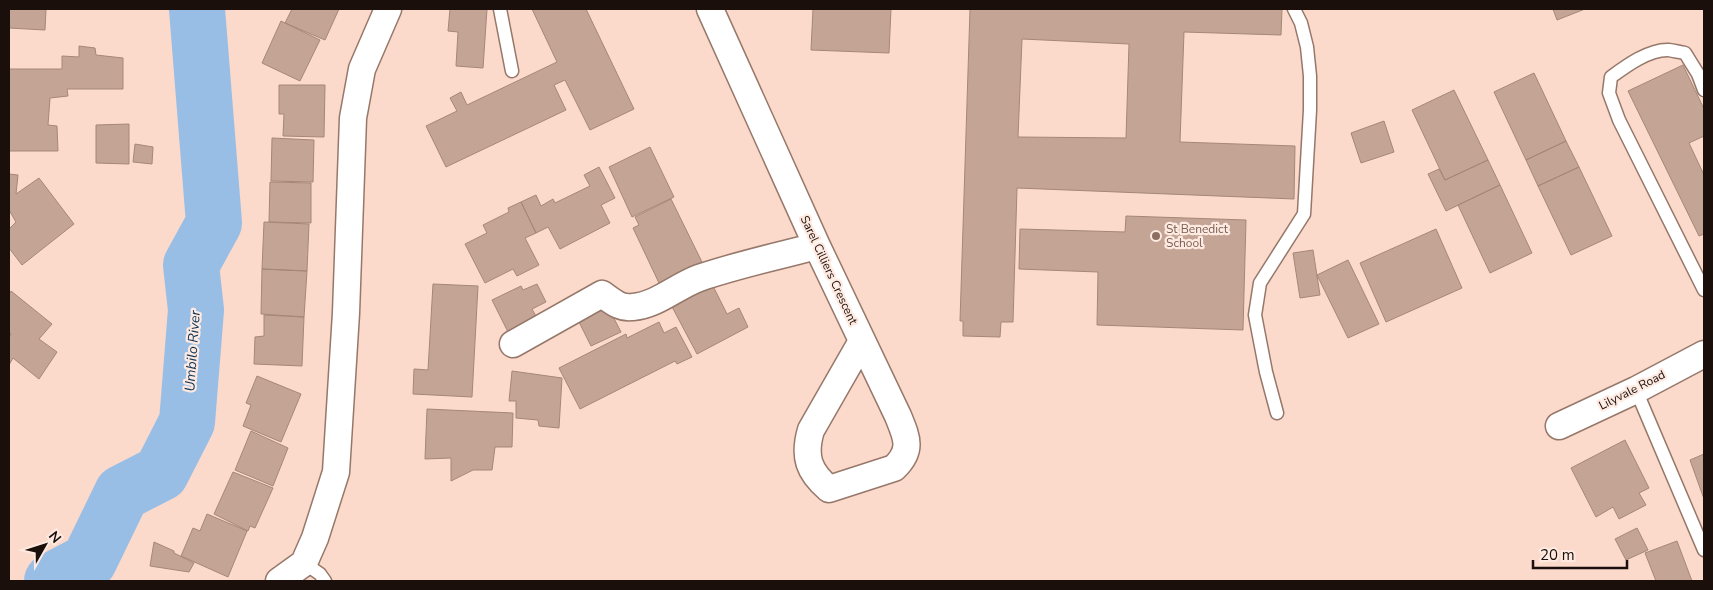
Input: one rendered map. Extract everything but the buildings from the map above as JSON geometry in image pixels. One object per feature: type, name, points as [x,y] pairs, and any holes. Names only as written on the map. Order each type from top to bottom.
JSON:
[{"type":"street","points":[[279,581],[304,563],[315,538],[336,472],[346,313],[353,118],[362,69],[388,9]]},
{"type":"street","name":"Sarel Cilliers Crescent","points":[[714,10],[817,246],[898,416],[907,439],[907,451],[902,461],[894,468],[830,489],[818,480],[812,471],[806,444],[811,430],[862,341]]},
{"type":"street","points":[[513,344],[602,294],[618,306],[638,307],[698,278],[817,246]]},
{"type":"street","name":"Lilyvale Road","points":[[1559,426],[1636,390],[1704,354]]},
{"type":"lane","points":[[500,9],[512,71]]},
{"type":"lane","points":[[1277,413],[1266,372],[1255,314],[1260,283],[1304,214],[1310,76],[1307,47],[1301,23],[1294,9]]},
{"type":"lane","points":[[1704,90],[1698,74],[1685,53],[1667,50],[1648,55],[1628,64],[1611,77],[1609,93],[1619,120],[1704,290]]},
{"type":"lane","points":[[1636,390],[1704,550]]},
{"type":"lane","points":[[304,563],[320,574],[325,581]]},
{"type":"waterway","name":"Umbilo River","points":[[52,581],[89,561],[122,493],[161,473],[187,422],[196,310],[191,265],[214,223],[197,9]]},
{"type":"place","name":"St Benedict School","points":[[1156,236]]}]
